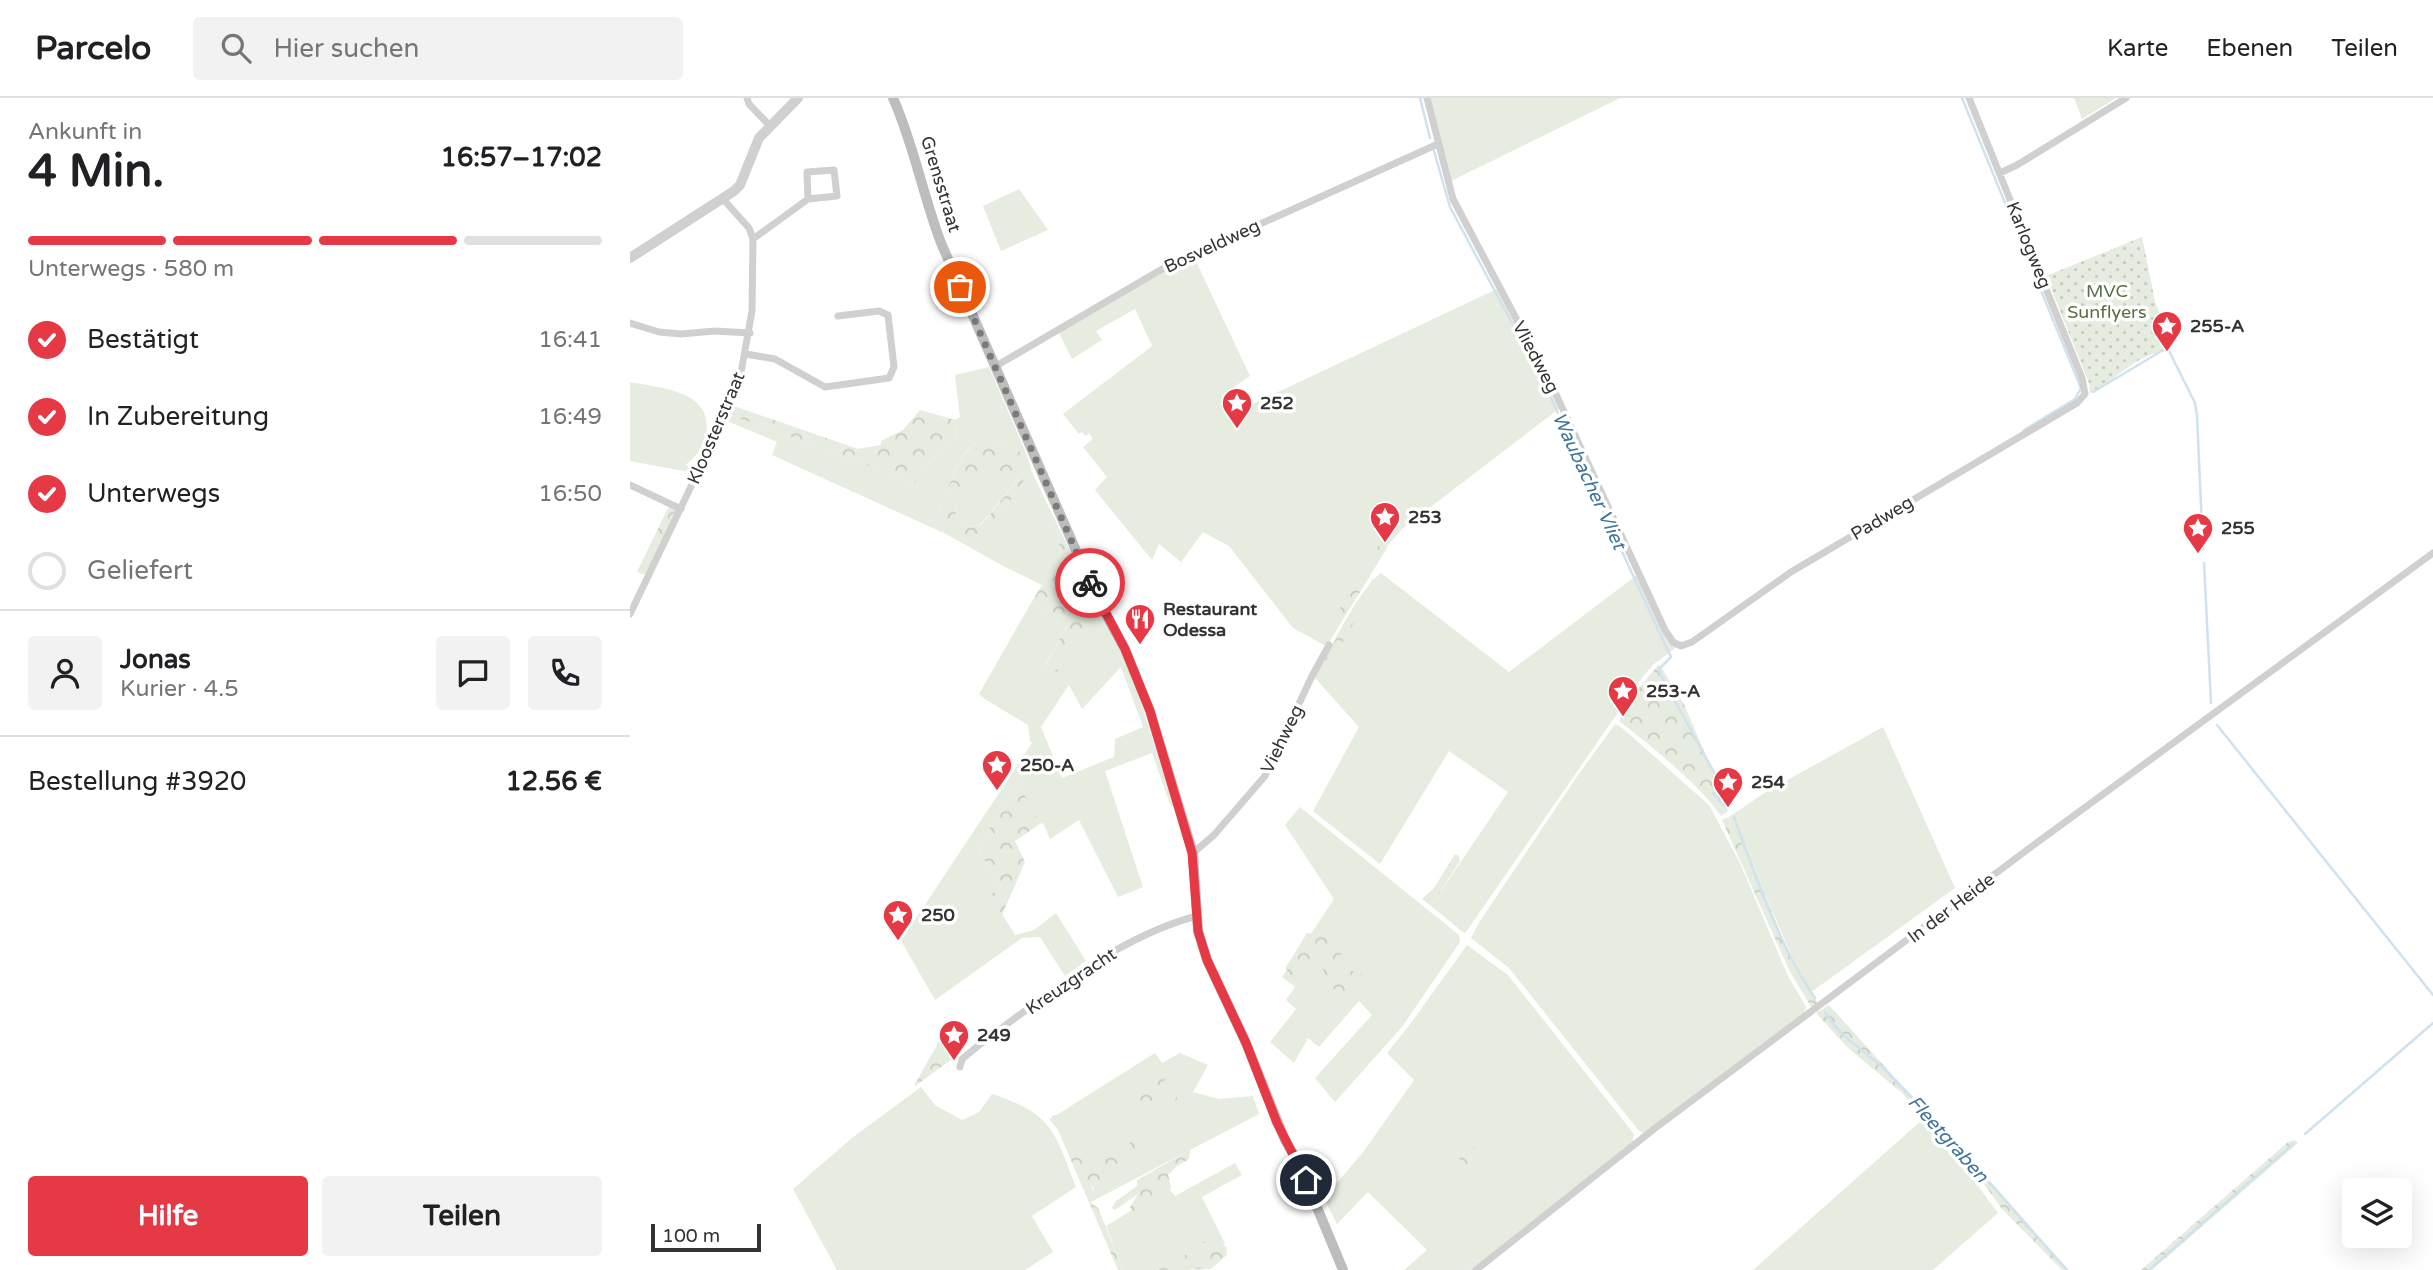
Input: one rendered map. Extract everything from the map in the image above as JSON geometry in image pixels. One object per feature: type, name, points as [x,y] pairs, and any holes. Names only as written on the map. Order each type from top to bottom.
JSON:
[{"type":"main road","name":"Grensstraat","points":[[894,98],[917,162],[929,210],[1074,547],[1125,649],[1150,711],[1192,853],[1202,946],[1343,1270]]},
{"type":"street","points":[[630,258],[723,199],[742,176],[755,146],[770,126],[798,98]]},
{"type":"street","name":"Vliedweg","points":[[1427,98],[1451,192],[1459,211],[1554,390],[1665,629],[1672,642],[1681,646]]},
{"type":"street","name":"Karlogweg","points":[[1969,98],[2082,378],[2085,394]]},
{"type":"street","points":[[2000,173],[2126,98]]},
{"type":"street","points":[[748,101],[770,126]]},
{"type":"street","name":"Bosveldweg","points":[[996,366],[1169,265],[1438,144]]},
{"type":"street","points":[[723,199],[749,228],[753,239],[808,199],[836,196],[834,170],[807,172],[808,199]]},
{"type":"street","name":"Kloosterstraat","points":[[630,614],[728,410],[750,333],[753,239]]},
{"type":"street","points":[[746,354],[775,359],[825,387],[889,377],[894,366],[888,315],[879,311],[838,316]]},
{"type":"street","points":[[630,323],[659,332],[681,334],[715,331],[750,333]]},
{"type":"street","name":"Padweg","points":[[1681,646],[1692,642],[1791,572],[2068,409],[2085,394]]},
{"type":"street","points":[[630,485],[681,509]]},
{"type":"street","name":"In der Heide","points":[[1476,1270],[1654,1129],[2045,837],[2433,553]]},
{"type":"street","name":"Viehweg","points":[[1192,853],[1214,835],[1265,776],[1329,645]]},
{"type":"street","name":"Kreuzgracht","points":[[960,1067],[962,1059],[969,1052],[1110,954],[1181,920],[1197,916]]},
{"type":"green space","points":[[1429,98],[1620,98],[1449,182]]},
{"type":"green space","points":[[2074,98],[2116,98],[2082,119]]},
{"type":"green space","points":[[1019,189],[1048,230],[1001,251],[983,206]]},
{"type":"green space","name":"MVC Sunflyers","points":[[2142,237],[2155,301],[2170,347],[2167,352],[2148,355],[2090,393],[2089,383],[2046,276]]},
{"type":"green space","points":[[1193,255],[1250,376],[1222,395],[1231,414],[1497,289],[1560,408],[1402,529],[1388,545],[1324,645],[1293,628],[1229,546],[1203,532],[1181,562],[1159,544],[1152,560],[1095,490],[1107,477],[1083,447],[1093,439],[1089,433],[1085,436],[1082,432],[1079,434],[1063,414],[1152,346],[1135,309],[1096,331],[1102,340],[1072,359],[1058,331]]},
{"type":"green space","points":[[989,367],[1027,455],[988,438],[982,438],[973,444],[960,461],[938,513],[947,534],[971,543],[1006,507],[1031,470],[1057,524],[1061,554],[1044,586],[946,534],[772,455],[777,442],[727,421],[730,415],[915,483],[933,459],[956,438],[955,420],[960,417],[955,375]]},
{"type":"green space","points":[[630,382],[669,389],[693,400],[702,408],[706,419],[706,434],[699,451],[685,465],[691,466],[689,472],[630,461]]},
{"type":"green space","points":[[734,406],[858,449],[881,445],[881,441],[903,430],[920,410],[955,420],[956,438],[933,459],[915,483],[730,415]]},
{"type":"green space","points":[[982,438],[988,438],[1027,455],[1023,463],[1014,467],[1006,483],[986,468],[955,505],[956,516],[969,527],[981,525],[1030,465],[1031,470],[1006,507],[974,544],[946,534],[938,513],[960,462]]},
{"type":"green space","points":[[1027,455],[1030,465],[980,525],[969,527],[956,516],[955,505],[986,467],[1014,467]]},
{"type":"green space","points":[[669,506],[677,510],[645,575],[637,572]]},
{"type":"green space","points":[[1057,524],[1097,606],[1057,672],[1045,667],[1070,620],[1031,603],[1061,554]]},
{"type":"green space","points":[[1379,545],[1387,548],[1328,644],[1319,642]]},
{"type":"green space","points":[[1381,573],[1509,672],[1637,575],[1677,647],[1644,675],[1464,933],[1431,906],[1508,792],[1449,751],[1380,864],[1313,811],[1359,727],[1315,678],[1354,607]]},
{"type":"green space","points":[[1373,579],[1377,582],[1320,682],[1315,678]]},
{"type":"green space","points":[[1031,603],[1070,620],[1045,666],[1057,671],[1097,606],[1124,655],[1133,678],[1175,809],[1170,804],[1152,753],[1105,771],[1143,887],[1118,897],[1079,820],[1050,839],[1018,781],[983,840],[980,853],[1002,888],[990,895],[1015,935],[1034,930],[1056,913],[1086,961],[1065,976],[1040,937],[1022,938],[935,1000],[901,941],[1032,743],[1028,725],[979,694]],"holes":[[[1121,667],[1143,727],[1115,739],[1114,757],[1062,778],[1041,727],[1069,685],[1082,709]]]},
{"type":"green space","points":[[1659,664],[1684,704],[1729,810],[1721,816],[1688,779],[1619,721],[1639,688]]},
{"type":"green space","points":[[1615,724],[1709,805],[1740,863],[1788,976],[1806,1007],[1805,1012],[1644,1133],[1639,1131],[1509,968],[1471,938],[1576,778]]},
{"type":"green space","points":[[1883,727],[1955,888],[1810,993],[1801,978],[1752,863],[1733,831],[1729,817],[1766,792]]},
{"type":"green space","points":[[1018,781],[1040,824],[1015,841],[1025,862],[1002,915],[989,895],[1002,888],[980,853],[983,840]]},
{"type":"green space","points":[[1300,807],[1459,935],[1460,942],[1402,1027],[1335,1102],[1315,1078],[1372,1015],[1359,1001],[1319,1047],[1308,1038],[1294,1063],[1270,1042],[1296,1009],[1286,1000],[1295,987],[1282,977],[1334,899],[1285,825]]},
{"type":"green space","points":[[1729,817],[1753,865],[1790,954],[1819,1004],[1812,1008],[1790,972],[1722,820]]},
{"type":"green space","points":[[1455,854],[1460,861],[1431,906],[1422,899],[1434,888]]},
{"type":"green space","points":[[1307,933],[1343,943],[1340,962],[1342,967],[1369,977],[1373,982],[1371,985],[1359,991],[1335,989],[1315,959],[1305,962],[1296,977],[1288,975],[1286,967]]},
{"type":"green space","points":[[1467,945],[1508,975],[1634,1134],[1632,1144],[1493,1256],[1471,1270],[1404,1270],[1427,1250],[1368,1192],[1337,1224],[1324,1198],[1364,1151],[1414,1080],[1387,1053]]},
{"type":"green space","points":[[1829,1005],[2069,1270],[2062,1270],[2002,1209],[1984,1184],[1903,1094],[1847,1047],[1816,1013]]},
{"type":"green space","points":[[943,1034],[951,1060],[915,1086],[915,1084]]},
{"type":"green space","points":[[1155,1053],[1162,1063],[1180,1053],[1208,1065],[1193,1092],[1219,1099],[1253,1096],[1259,1114],[1089,1203],[1094,1189],[1070,1134],[1055,1116]]},
{"type":"green space","points":[[1154,1065],[1165,1066],[1167,1071],[1164,1084],[1176,1094],[1177,1099],[1173,1104],[1185,1113],[1183,1118],[1177,1121],[1172,1119],[1168,1110],[1152,1114],[1139,1099],[1137,1088]]},
{"type":"green space","points":[[921,1087],[935,1105],[962,1120],[979,1112],[992,1094],[1028,1109],[1049,1127],[1076,1187],[1032,1216],[1053,1252],[1025,1270],[837,1270],[793,1189],[852,1138]]},
{"type":"green space","points":[[1055,1115],[1071,1134],[1087,1174],[1100,1158],[1108,1153],[1125,1156],[1130,1143],[1141,1134],[1149,1139],[1151,1147],[1097,1187],[1091,1183],[1094,1195],[1090,1202],[1098,1208],[1123,1270],[1118,1270],[1058,1130],[1049,1119]]},
{"type":"green space","points":[[1921,1121],[1998,1213],[1933,1270],[1753,1270]]},
{"type":"green space","points":[[2295,1140],[2298,1143],[2152,1270],[2141,1270],[2288,1142]]},
{"type":"green space","points":[[1467,1146],[1472,1146],[1478,1152],[1479,1159],[1467,1171],[1474,1189],[1467,1191],[1458,1163]]},
{"type":"green space","points":[[1190,1150],[1189,1159],[1168,1175],[1171,1188],[1167,1193],[1131,1212],[1130,1207],[1138,1194],[1115,1210],[1112,1208],[1116,1201],[1137,1186],[1137,1180]]},
{"type":"green space","points":[[1235,1163],[1242,1175],[1202,1197],[1225,1244],[1189,1270],[1123,1270],[1106,1226],[1168,1188],[1175,1196]]},
{"type":"green space","points":[[1214,1238],[1226,1247],[1227,1255],[1211,1269],[1154,1270],[1163,1262],[1176,1260]]},
{"type":"waterway","name":"Waubacher Vliet","points":[[1420,98],[1430,138]]},
{"type":"waterway","points":[[1962,98],[2081,388],[2075,399],[2024,430]]},
{"type":"waterway","name":"Waubacher Vliet","points":[[1434,151],[1450,207],[1544,383],[1671,657],[1659,669],[1660,674],[1730,801],[1727,808]]},
{"type":"waterway","points":[[2093,392],[2165,349],[2169,351],[2195,403],[2203,550]]},
{"type":"waterway","points":[[2204,563],[2211,703]]},
{"type":"waterway","points":[[2217,725],[2433,995]]},
{"type":"waterway","name":"Fleetgraben","points":[[1713,793],[1727,808]]},
{"type":"waterway","name":"Fleetgraben","points":[[1734,817],[1780,934],[1815,998]]},
{"type":"waterway","name":"Fleetgraben","points":[[1825,1012],[1839,1031],[1878,1063],[1932,1119],[2067,1270]]},
{"type":"waterway","points":[[2305,1134],[2433,1023]]},
{"type":"waterway","points":[[2149,1270],[2293,1144]]},
{"type":"way so far","points":[[960,287],[1090,583]]},
{"type":"place","name":"255-A","points":[[2167,353]]},
{"type":"place","name":"252","points":[[1237,430]]},
{"type":"place","name":"253","points":[[1385,544]]},
{"type":"place","name":"255","points":[[2198,555]]},
{"type":"place","name":"Restaurant Odessa","points":[[1140,646]]},
{"type":"place","name":"253-A","points":[[1623,718]]},
{"type":"place","name":"250-A","points":[[997,792]]},
{"type":"place","name":"254","points":[[1728,809]]},
{"type":"place","name":"250","points":[[898,942]]},
{"type":"place","name":"249","points":[[954,1062]]},
{"type":"route","points":[[1090,583],[1125,649],[1150,711],[1192,853],[1198,931],[1207,960],[1255,1063],[1277,1123],[1306,1180]]}]
